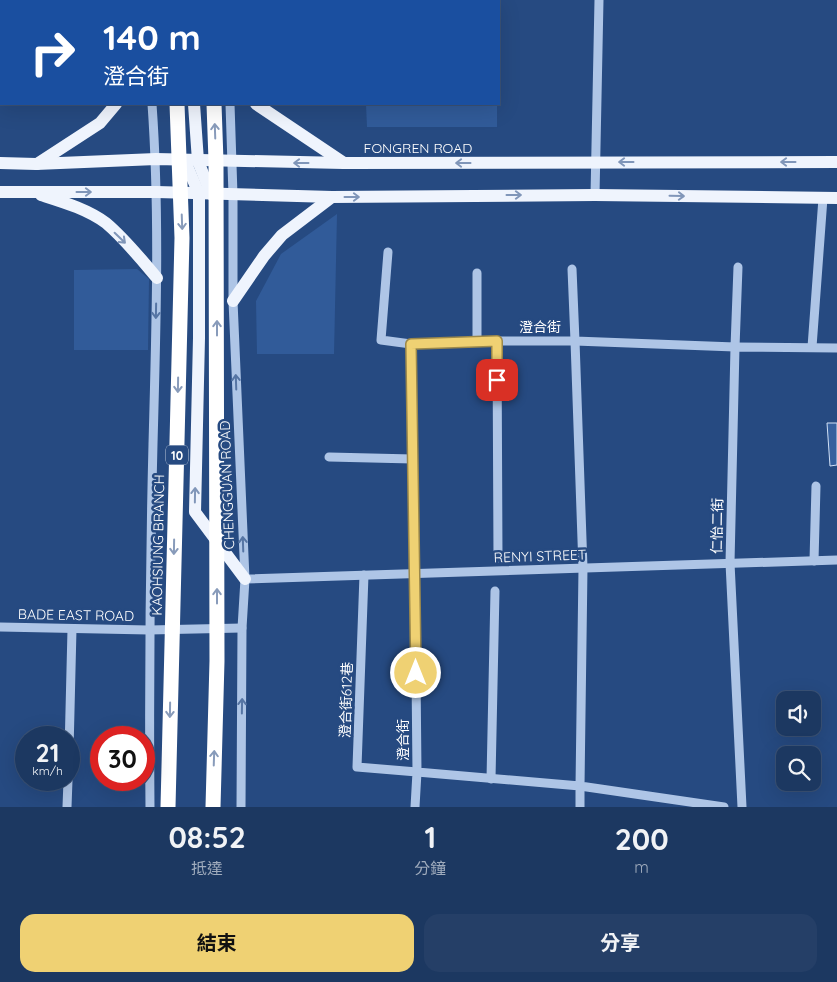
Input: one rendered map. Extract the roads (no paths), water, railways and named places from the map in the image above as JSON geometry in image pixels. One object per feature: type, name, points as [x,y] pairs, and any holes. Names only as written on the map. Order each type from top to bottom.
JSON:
[{"type":"highway","name":"KAOHSIUNG BRANCH","points":[[168,807],[182,238],[177,105]]},
{"type":"highway","points":[[213,807],[217,661],[216,161],[214,105]]},
{"type":"main road","points":[[36,164],[100,123],[115,105]]},
{"type":"main road","points":[[194,105],[198,161],[205,194],[194,512],[245,579]]},
{"type":"main road","points":[[257,105],[344,163]]},
{"type":"main road","name":"FONGREN ROAD","points":[[0,163],[36,164],[156,160],[344,163],[837,162]]},
{"type":"main road","points":[[185,161],[205,194]]},
{"type":"main road","points":[[0,192],[157,192],[332,197],[595,195],[837,198]]},
{"type":"main road","points":[[32,192],[77,208],[105,223],[128,245],[157,278]]},
{"type":"main road","points":[[233,300],[264,256],[282,235],[332,197]]},
{"type":"street","points":[[595,195],[599,0]]},
{"type":"street","points":[[150,807],[149,630],[157,278],[157,192],[152,105]]},
{"type":"street","name":"CHENGGUAN ROAD","points":[[230,105],[233,195],[233,300],[245,579],[242,628],[241,807]]},
{"type":"street","points":[[812,347],[823,198]]},
{"type":"street","points":[[388,252],[381,340],[411,344]]},
{"type":"street","name":"仁怡二街","points":[[738,267],[730,563],[742,807]]},
{"type":"street","points":[[572,269],[575,341],[735,347],[837,348]]},
{"type":"street","points":[[477,273],[477,341]]},
{"type":"street","name":"澄合街","points":[[580,786],[416,772],[411,344],[477,341],[575,341],[584,568],[580,807]]},
{"type":"street","points":[[497,341],[498,558]]},
{"type":"street","points":[[329,457],[413,459]]},
{"type":"street","points":[[814,561],[816,486]]},
{"type":"street","name":"RENYI STREET","points":[[245,579],[837,560]]},
{"type":"street","name":"澄合街612巷","points":[[364,575],[357,767],[416,772]]},
{"type":"street","points":[[491,779],[495,591]]},
{"type":"street","name":"BADE EAST ROAD","points":[[0,628],[149,630],[242,628]]},
{"type":"street","points":[[70,726],[72,629]]},
{"type":"street","points":[[415,807],[416,772]]},
{"type":"street","points":[[580,786],[686,804],[724,807]]},
{"type":"street","points":[[67,807],[68,791]]}]
